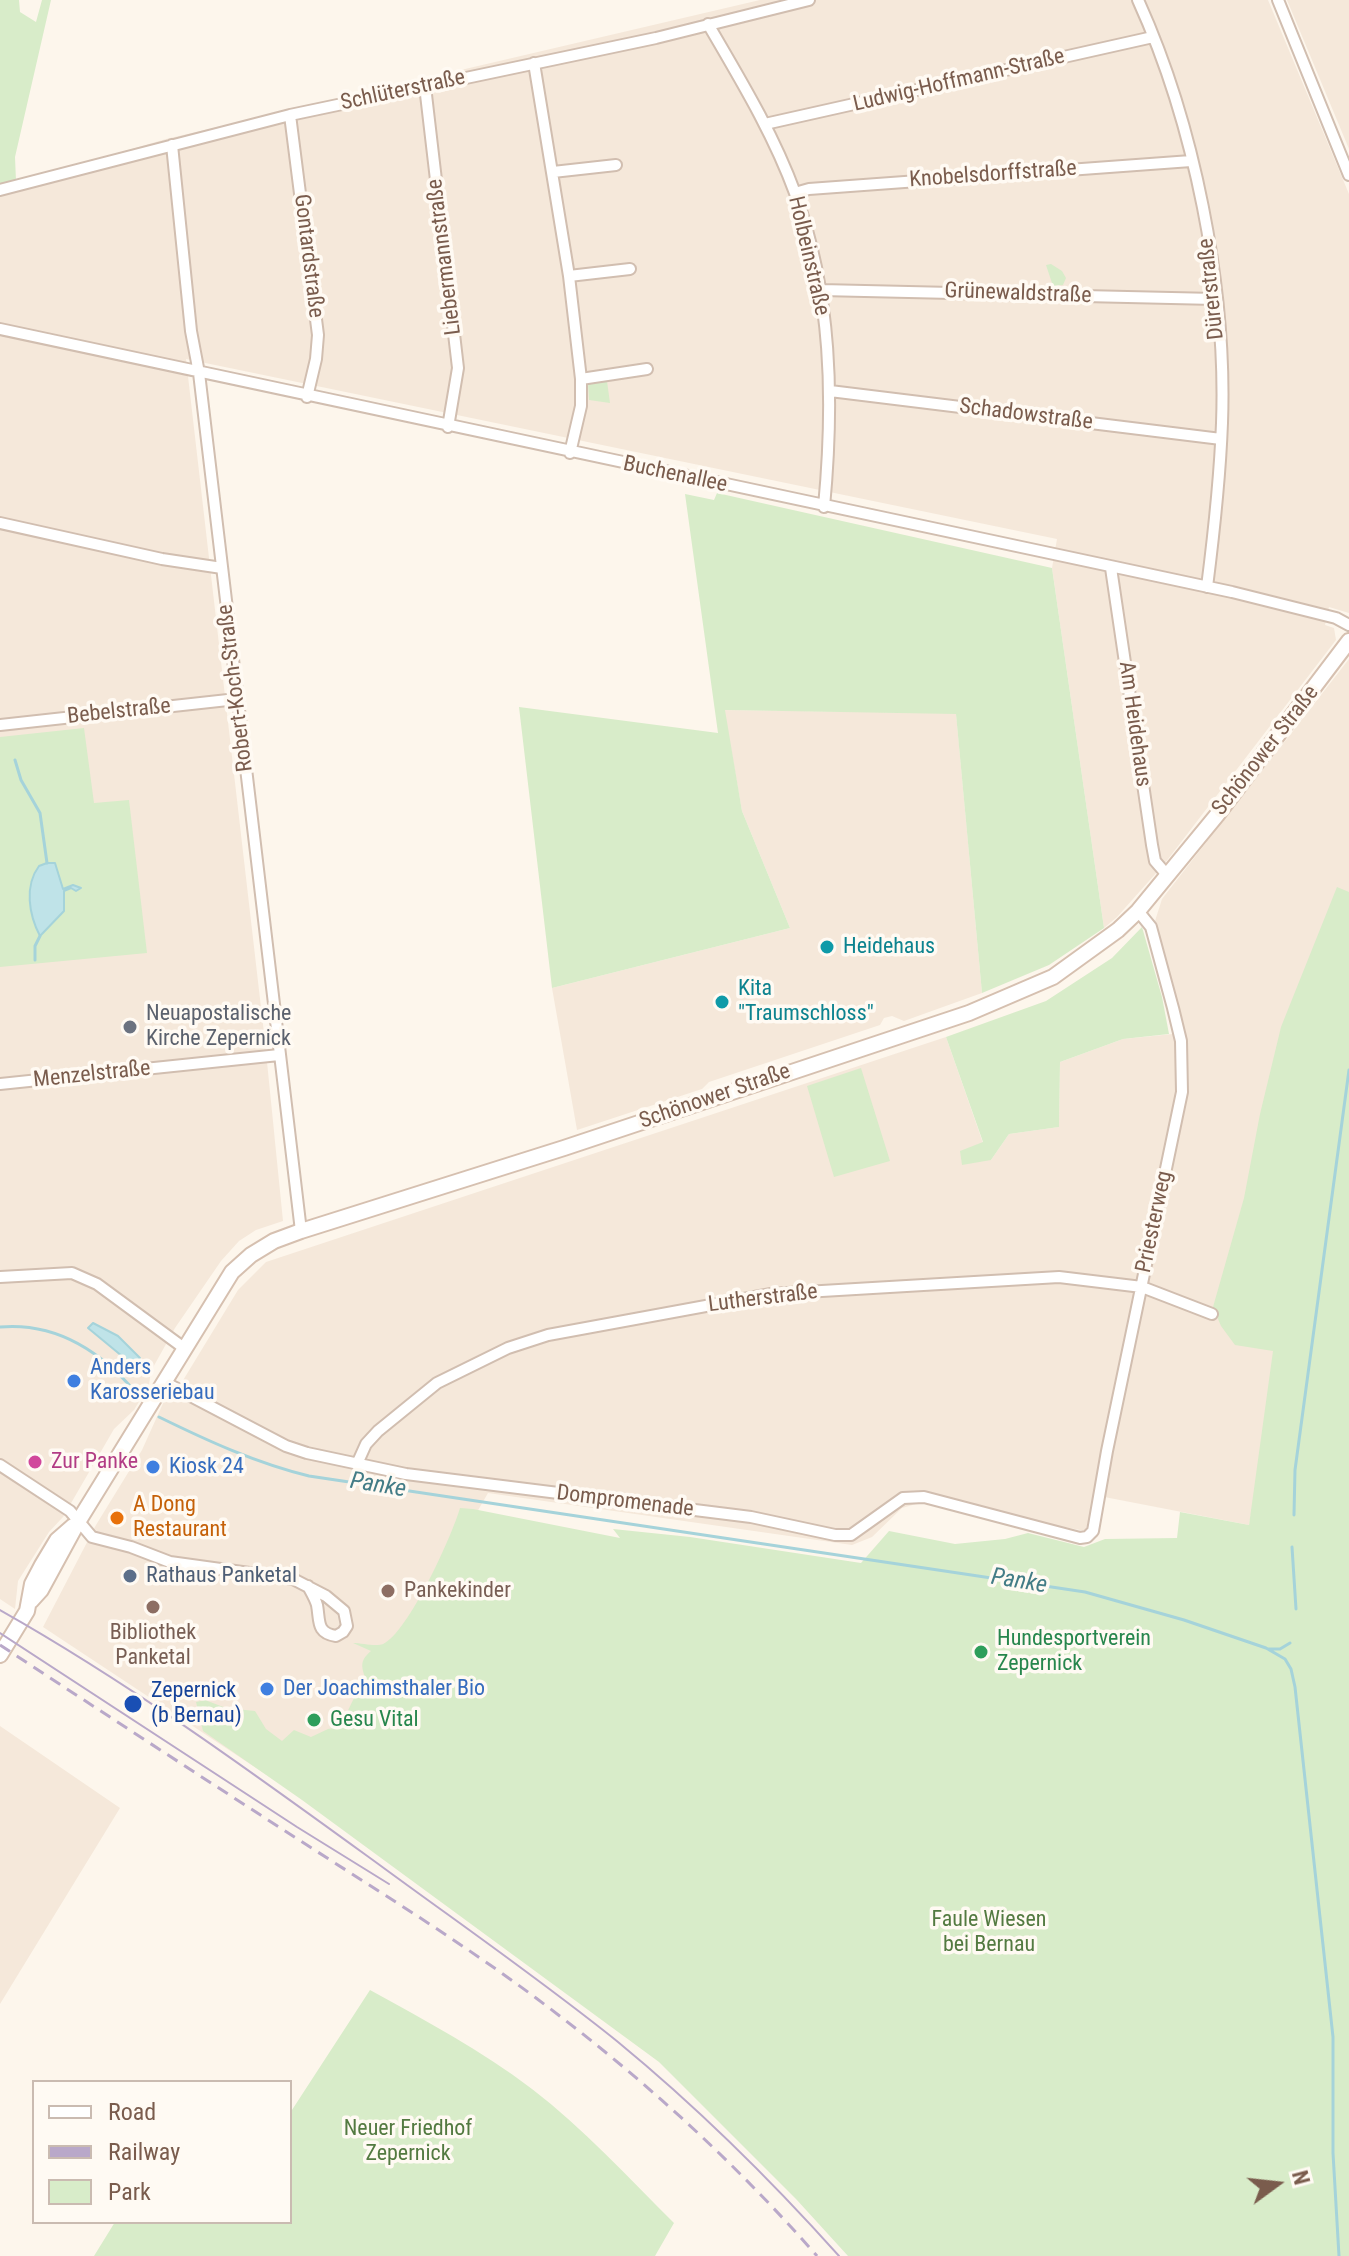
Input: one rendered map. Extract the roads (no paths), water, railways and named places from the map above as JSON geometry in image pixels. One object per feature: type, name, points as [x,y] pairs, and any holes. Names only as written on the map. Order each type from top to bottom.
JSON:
[{"type":"street","name":"Schlüterstraße","points":[[0,190],[290,115],[656,38],[809,0]]},
{"type":"street","name":"Dürerstraße","points":[[1138,0],[1175,98],[1206,230],[1215,299],[1220,358],[1221,439],[1216,518],[1207,587]]},
{"type":"street","points":[[1278,0],[1349,175]]},
{"type":"street","name":"Holbeinstraße","points":[[708,24],[765,124],[795,193],[821,290],[830,391],[830,439],[824,507]]},
{"type":"street","name":"Ludwig-Hoffmann-Straße","points":[[765,124],[1153,37]]},
{"type":"street","points":[[534,63],[569,276],[581,379],[581,406],[570,453]]},
{"type":"street","name":"Liebermannstraße","points":[[425,86],[458,368],[448,427]]},
{"type":"street","name":"Gontardstraße","points":[[290,115],[318,335],[307,397]]},
{"type":"street","name":"Robert-Koch-Straße","points":[[172,145],[191,331],[199,373],[301,1231]]},
{"type":"street","name":"Knobelsdorffstraße","points":[[795,193],[809,189],[1191,161]]},
{"type":"street","points":[[553,172],[616,165]]},
{"type":"street","points":[[569,276],[630,269]]},
{"type":"street","name":"Grünewaldstraße","points":[[821,290],[1215,299]]},
{"type":"street","name":"Buchenallee","points":[[0,329],[1207,587],[1336,618],[1349,625]]},
{"type":"street","points":[[581,379],[647,369]]},
{"type":"street","name":"Schadowstraße","points":[[830,391],[1221,439]]},
{"type":"street","points":[[0,523],[162,559],[222,568]]},
{"type":"street","name":"Am Heidehaus","points":[[1111,568],[1152,845],[1155,861],[1168,876]]},
{"type":"street","name":"Schönower Straße","points":[[0,1655],[184,1348],[232,1272],[251,1255],[274,1241],[301,1231],[564,1148],[969,1013],[1053,977],[1118,930],[1138,911],[1349,641]]},
{"type":"street","name":"Bebelstraße","points":[[0,725],[237,699]]},
{"type":"street","name":"Priesterweg","points":[[1087,1537],[1093,1531],[1182,1092],[1181,1041],[1176,1019],[1151,927],[1138,911]]},
{"type":"street","name":"Menzelstraße","points":[[0,1084],[279,1055]]},
{"type":"street","points":[[0,1277],[72,1273],[97,1284],[184,1348]]},
{"type":"street","name":"Lutherstraße","points":[[357,1464],[366,1444],[378,1431],[437,1383],[480,1360],[548,1335],[771,1294],[1059,1277],[1142,1287],[1212,1314]]},
{"type":"street","name":"Dompromenade","points":[[164,1382],[286,1446],[357,1464],[445,1479],[751,1517],[835,1535],[851,1535],[903,1498],[924,1497],[1080,1538],[1087,1537]]},
{"type":"street","points":[[0,1465],[70,1511],[92,1537],[170,1562],[293,1579],[308,1586],[344,1611],[347,1626],[343,1632],[336,1636],[319,1626],[316,1602],[308,1586]]},
{"type":"water","points":[[55,863],[63,889],[73,885],[81,888],[64,891],[64,911],[40,936],[31,910],[30,891],[34,874],[39,866]]},
{"type":"water","points":[[93,1323],[118,1336],[140,1358],[134,1366],[88,1328]]},
{"type":"waterway","points":[[15,760],[21,780],[40,813],[47,863]]},
{"type":"waterway","points":[[35,960],[35,946],[40,936]]},
{"type":"waterway","points":[[1294,1515],[1295,1470],[1349,1070]]},
{"type":"waterway","name":"Panke","points":[[0,1327],[41,1330],[77,1343],[110,1366],[138,1395]]},
{"type":"waterway","name":"Panke","points":[[159,1417],[232,1451],[309,1476],[1085,1592],[1184,1620],[1266,1648],[1285,1659],[1295,1687],[1333,2037],[1333,2153],[1339,2256]]},
{"type":"waterway","points":[[1292,1547],[1296,1609]]},
{"type":"waterway","points":[[1268,1649],[1280,1649],[1290,1643]]},
{"type":"tram line","points":[[0,1610],[194,1732],[589,2019],[705,2118],[839,2256]]},
{"type":"tram line","points":[[0,1633],[389,1884]]},
{"type":"railway","points":[[0,1645],[441,1932],[536,1998],[648,2088],[718,2152],[817,2256]]},
{"type":"place","name":"Heidehaus","points":[[827,947]]},
{"type":"place","name":"Kita \"Traumschloss\"","points":[[722,1002]]},
{"type":"place","name":"Neuapostalische Kirche Zepernick","points":[[130,1027]]},
{"type":"place","name":"Anders Karosseriebau","points":[[74,1381]]},
{"type":"place","name":"Zur Panke","points":[[35,1462]]},
{"type":"place","name":"Kiosk 24","points":[[153,1467]]},
{"type":"place","name":"A Dong Restaurant","points":[[117,1518]]},
{"type":"place","name":"Rathaus Panketal","points":[[130,1576]]},
{"type":"place","name":"Pankekinder","points":[[388,1591]]},
{"type":"place","name":"Bibliothek Panketal","points":[[153,1607]]},
{"type":"place","name":"Hundesportverein Zepernick","points":[[981,1652]]},
{"type":"place","name":"Der Joachimsthaler Bio","points":[[267,1689]]},
{"type":"place","name":"Zepernick (b Bernau)","points":[[133,1704]]},
{"type":"place","name":"Gesu Vital","points":[[314,1720]]},
{"type":"park label","name":"Faule Wiesen bei Bernau","points":[[989,1932]]},
{"type":"park label","name":"Neuer Friedhof Zepernick","points":[[408,2142]]}]
